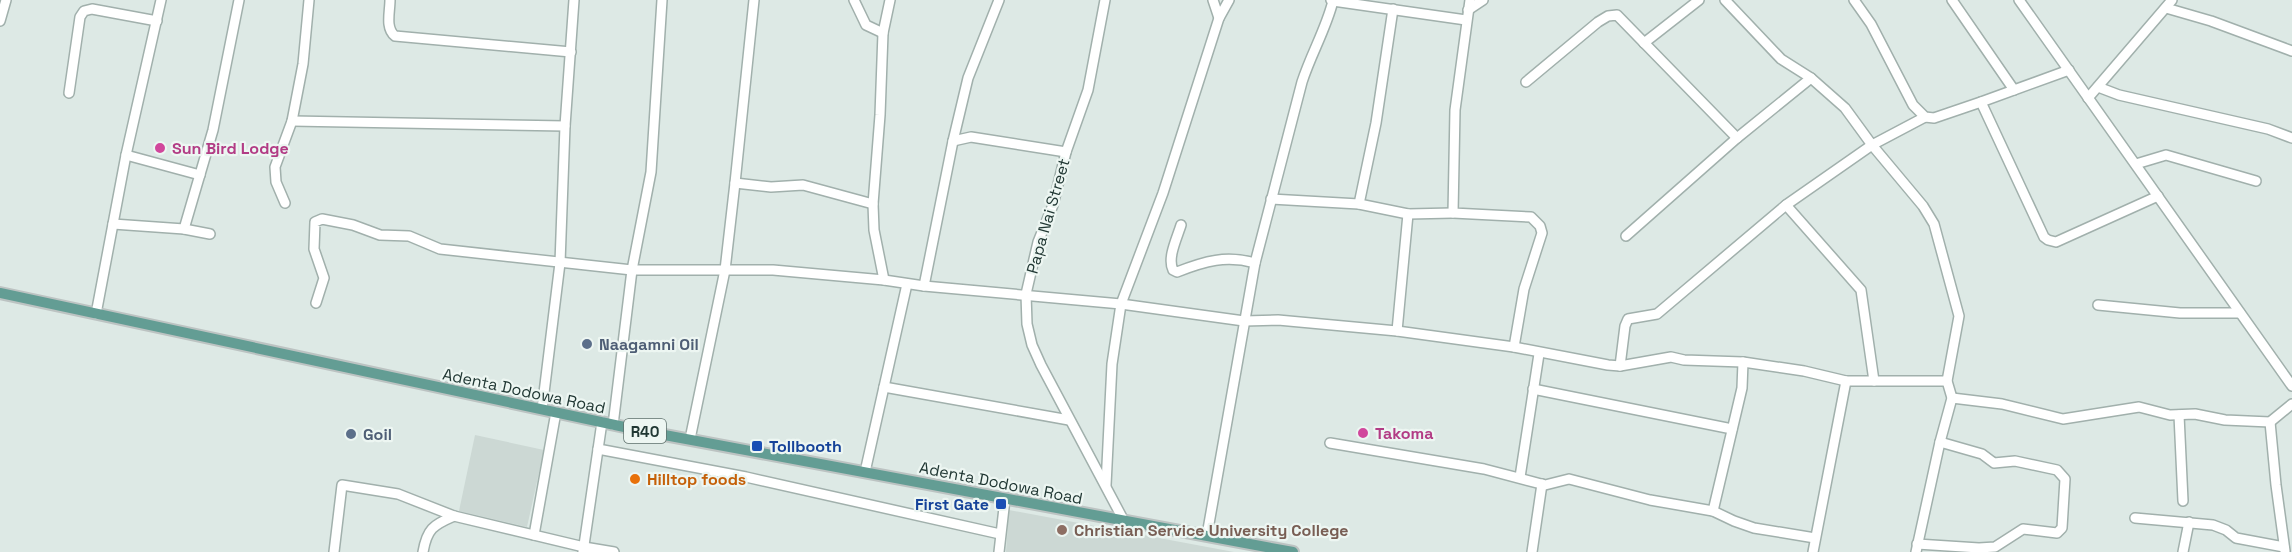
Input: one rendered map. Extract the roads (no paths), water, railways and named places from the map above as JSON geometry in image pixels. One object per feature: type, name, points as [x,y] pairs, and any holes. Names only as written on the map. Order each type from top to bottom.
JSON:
[{"type":"main road","name":"Adenta Dodowa Road","points":[[0,293],[608,424],[1293,552]]},
{"type":"street","points":[[0,21],[6,0]]},
{"type":"street","points":[[96,314],[126,155],[161,0]]},
{"type":"street","points":[[184,229],[213,130],[239,0]]},
{"type":"street","points":[[285,203],[275,173],[285,135],[292,121],[303,64],[309,0]]},
{"type":"street","points":[[390,0],[389,27],[390,33],[395,36],[571,52]]},
{"type":"street","points":[[542,409],[560,263],[565,126],[574,0]]},
{"type":"street","points":[[584,550],[598,448],[608,424],[632,270],[651,172],[662,0]]},
{"type":"street","points":[[690,439],[725,270],[754,0]]},
{"type":"street","points":[[854,0],[866,25],[883,33]]},
{"type":"street","points":[[884,280],[874,230],[873,204],[880,116],[883,33],[890,0]]},
{"type":"street","points":[[924,286],[968,78],[999,0]]},
{"type":"street","name":"Papa Nai Street","points":[[1105,0],[1090,80],[1066,152],[1053,205],[1034,257],[1026,294],[1026,324],[1032,345],[1069,420],[1124,521]]},
{"type":"street","points":[[1213,0],[1219,18]]},
{"type":"street","points":[[1106,487],[1110,386],[1115,335],[1121,304],[1163,193],[1219,18],[1229,0]]},
{"type":"street","points":[[1207,535],[1255,263],[1302,82],[1325,27],[1332,0],[1393,9],[1467,15],[1483,0]]},
{"type":"street","points":[[1453,213],[1455,110],[1470,0]]},
{"type":"street","points":[[1644,43],[1699,0]]},
{"type":"street","points":[[1725,0],[1781,59],[1811,78],[1845,108],[1872,145],[1914,193],[1934,224],[1959,316],[1947,381],[1952,398],[1940,442],[1917,548],[1995,548],[2023,529],[2057,533],[2062,528],[2065,479],[2057,470],[2014,460],[1994,463],[1982,454],[1940,442]]},
{"type":"street","points":[[1854,0],[1871,24],[1913,105],[1925,117]]},
{"type":"street","points":[[1952,0],[2014,90]]},
{"type":"street","points":[[2019,0],[2292,386]]},
{"type":"street","points":[[2088,98],[2169,4],[2292,51]]},
{"type":"street","points":[[69,93],[80,17],[84,11],[92,9],[157,21]]},
{"type":"street","points":[[1359,204],[1376,123],[1393,9]]},
{"type":"street","points":[[1526,82],[1598,22],[1608,16],[1617,15],[1737,138]]},
{"type":"street","points":[[1620,366],[1628,319],[1657,314],[1786,205],[1872,145],[1925,117],[1934,118],[2069,70]]},
{"type":"street","points":[[1626,236],[1737,138],[1811,78]]},
{"type":"street","points":[[2098,87],[2268,129],[2292,138]]},
{"type":"street","points":[[1981,102],[2044,237],[2048,240],[2056,242],[2158,196]]},
{"type":"street","points":[[292,121],[565,126]]},
{"type":"street","points":[[957,123],[971,137]]},
{"type":"street","points":[[953,141],[971,137],[1066,152]]},
{"type":"street","points":[[126,155],[200,175]]},
{"type":"street","points":[[2136,164],[2166,155],[2256,181]]},
{"type":"street","points":[[735,183],[771,187],[803,185],[873,204]]},
{"type":"street","points":[[1271,199],[1359,204],[1408,214],[1453,213],[1532,217],[1540,226],[1542,233],[1524,290],[1514,347]]},
{"type":"street","points":[[1786,205],[1861,290],[1874,381]]},
{"type":"street","points":[[1397,331],[1408,214]]},
{"type":"street","points":[[316,303],[324,278],[314,244],[315,222],[322,219],[353,225],[380,235],[415,238],[440,249],[513,255],[560,263],[632,270],[773,270],[884,280],[924,286],[1121,304],[1244,321],[1278,320],[1397,331],[1514,347],[1539,354],[1620,366],[1665,357],[1743,362],[1804,371],[1846,381],[1947,381]]},
{"type":"street","points":[[112,224],[184,229],[210,234]]},
{"type":"street","points":[[1181,225],[1171,259],[1173,270],[1177,272],[1208,260],[1218,259],[1240,259],[1255,263]]},
{"type":"street","points":[[865,472],[907,284]]},
{"type":"street","points":[[2098,305],[2180,313],[2240,313]]},
{"type":"street","points":[[1520,477],[1539,354]]},
{"type":"street","points":[[1713,511],[1742,388],[1743,362]]},
{"type":"street","points":[[1813,552],[1846,381]]},
{"type":"street","points":[[884,387],[1069,420]]},
{"type":"street","points":[[1533,390],[1732,429]]},
{"type":"street","points":[[1952,398],[2001,404],[2063,419],[2135,406],[2158,413],[2194,414],[2225,420],[2270,422],[2292,404]]},
{"type":"street","points":[[534,535],[556,412]]},
{"type":"street","points":[[2179,415],[2183,501]]},
{"type":"street","points":[[2134,518],[2213,525],[2226,530],[2235,538],[2253,547],[2285,549],[2270,422]]},
{"type":"street","points":[[1330,442],[1520,477],[1542,484],[1569,479],[1650,500],[1713,511],[1734,522],[1754,528],[1815,538]]},
{"type":"street","points":[[598,448],[746,477],[1000,534]]},
{"type":"street","points":[[1532,552],[1542,484]]},
{"type":"street","points":[[334,552],[342,485],[398,494],[454,516],[534,535],[584,550],[614,552]]},
{"type":"street","points":[[999,552],[1005,499]]},
{"type":"street","points":[[423,552],[430,529],[454,516]]},
{"type":"street","points":[[2183,552],[2189,522]]},
{"type":"street","points":[[2002,544],[2010,552]]},
{"type":"place","name":"Sun Bird Lodge","points":[[160,148]]},
{"type":"place","name":"Naagamni Oil","points":[[587,344]]},
{"type":"place","name":"Takoma","points":[[1363,433]]},
{"type":"place","name":"Goil","points":[[351,434]]},
{"type":"place","name":"Tollbooth","points":[[757,446]]},
{"type":"place","name":"Hilltop foods","points":[[635,479]]},
{"type":"place","name":"First Gate","points":[[1001,504]]},
{"type":"place","name":"Christian Service University College","points":[[1062,530]]}]
